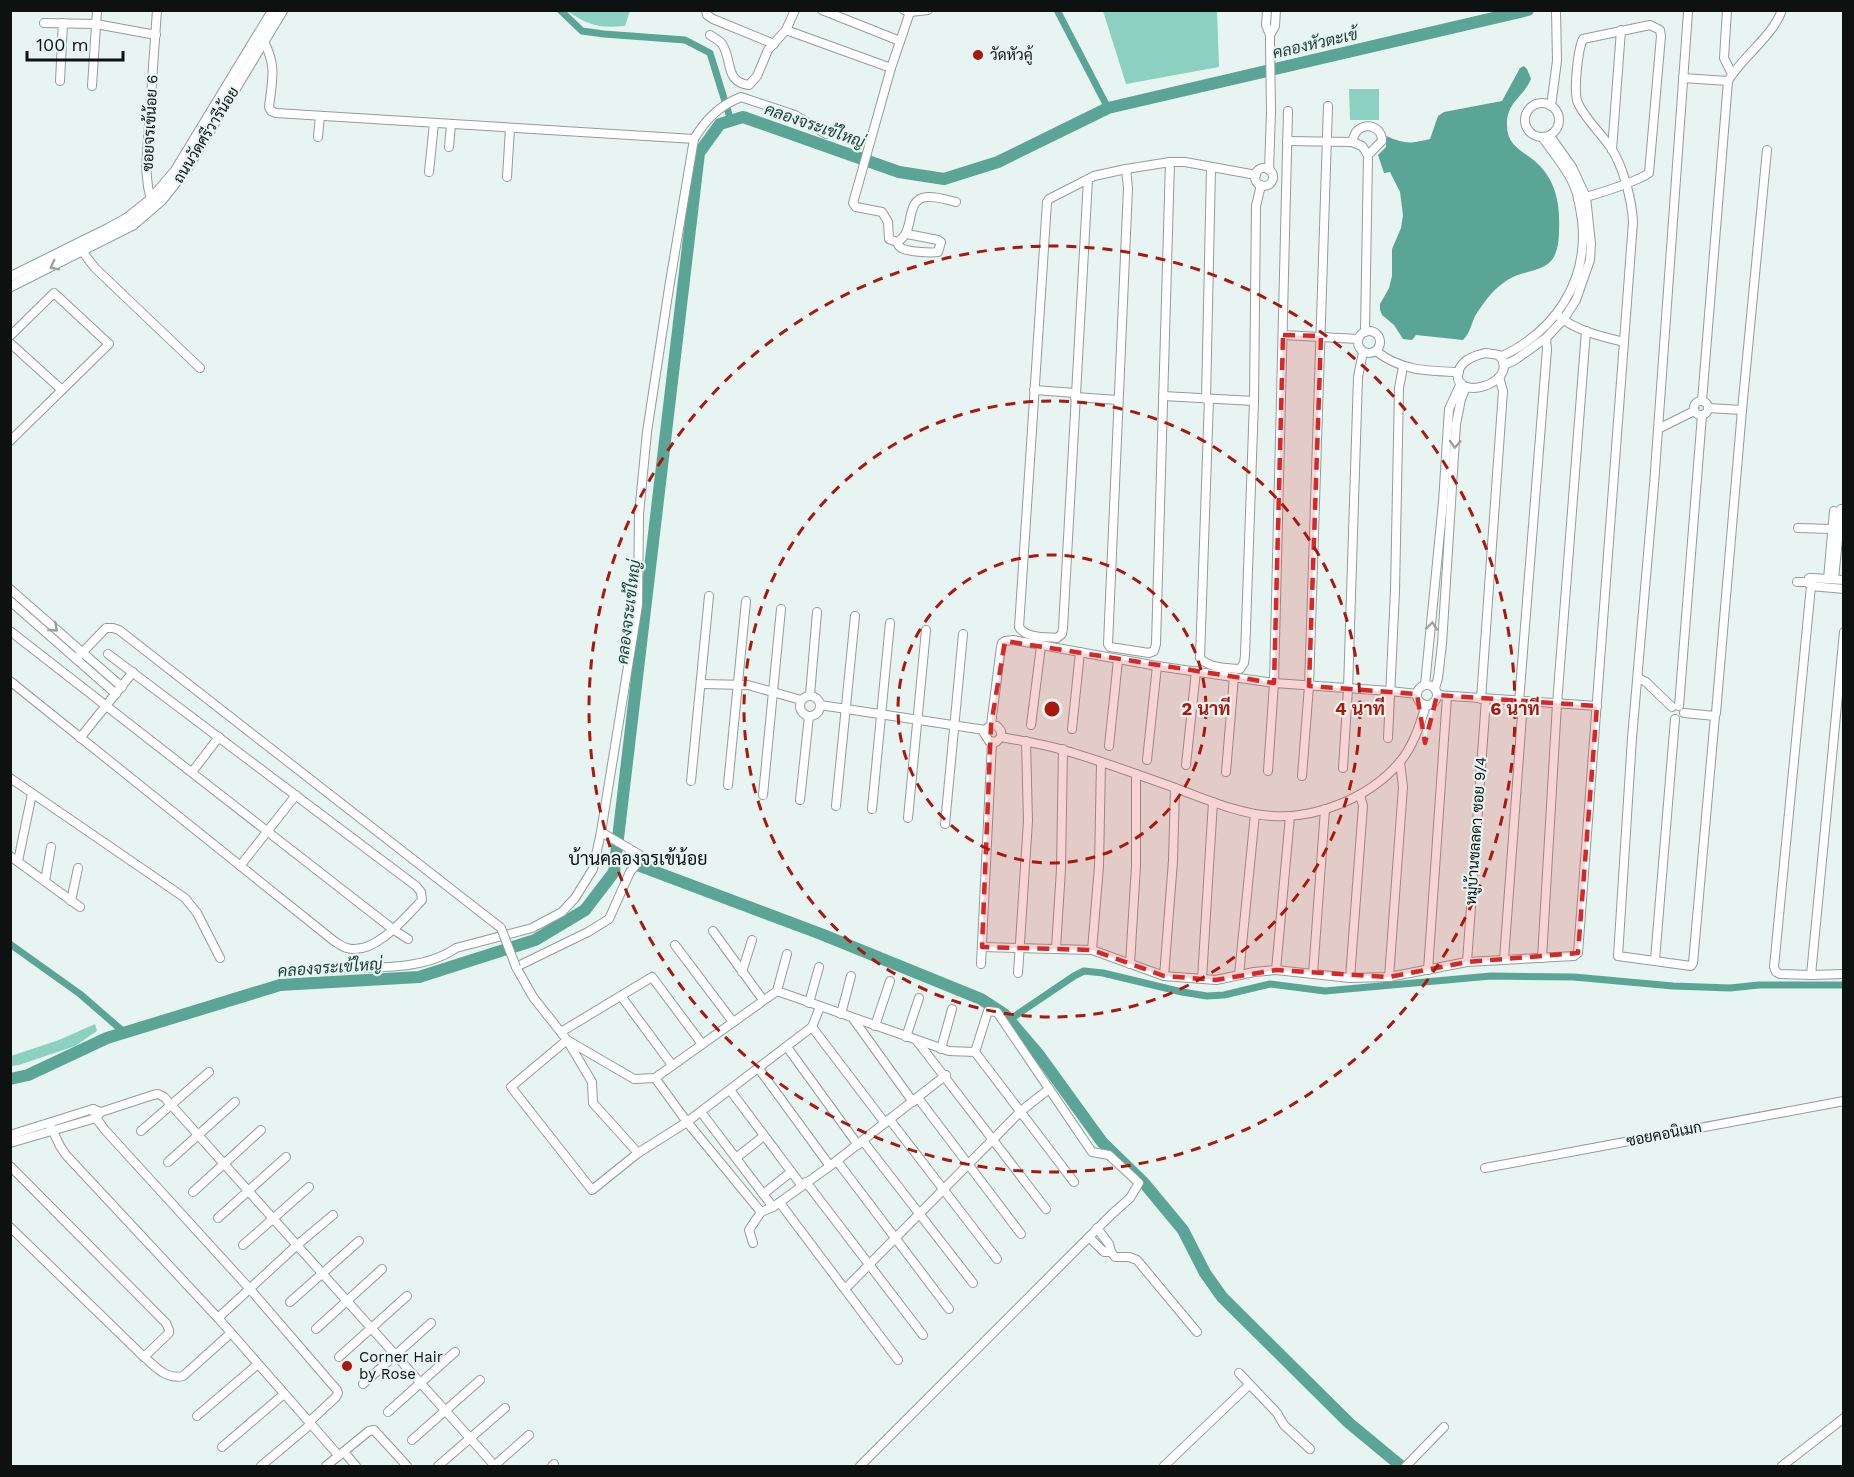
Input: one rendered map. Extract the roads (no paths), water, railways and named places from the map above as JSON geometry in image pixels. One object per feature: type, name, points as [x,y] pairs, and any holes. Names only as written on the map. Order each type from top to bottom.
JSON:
[{"type":"main road","name":"ถนนวัดศรีวารีน้อย","points":[[10,287],[133,225],[156,206],[174,187],[188,167],[261,39],[273,10]]},
{"type":"main road","name":"ถนนวัดศรีวารีน้อย","points":[[10,277],[109,228],[127,218],[151,199],[175,171],[261,39],[283,10]]},
{"type":"street","points":[[92,86],[97,10]]},
{"type":"street","name":"ซอยจรเข้น้อย 6","points":[[151,199],[146,167],[158,10]]},
{"type":"street","points":[[706,10],[707,15],[713,19],[774,44]]},
{"type":"street","points":[[710,35],[722,45],[734,79],[749,85],[757,76],[765,55],[786,30],[795,10]]},
{"type":"street","points":[[822,10],[900,40]]},
{"type":"street","points":[[907,234],[938,240],[941,242],[938,252],[926,253],[900,247],[889,239],[888,222],[882,212],[853,205],[907,11],[928,10]]},
{"type":"street","points":[[1267,10],[1266,25],[1270,39],[1271,112],[1269,170],[1273,175],[1271,183],[1266,186],[1261,185],[1257,181],[1257,172],[1263,169],[1269,170]]},
{"type":"street","points":[[1270,39],[1275,26],[1276,10]]},
{"type":"street","points":[[1551,106],[1557,61],[1556,10]]},
{"type":"street","points":[[1702,401],[1730,78],[1724,58],[1727,10]]},
{"type":"street","points":[[1683,78],[1730,78],[1777,22],[1782,10]]},
{"type":"street","points":[[1688,12],[1658,429],[1632,738],[1618,956],[1690,966],[1693,963],[1767,150]]},
{"type":"street","points":[[44,23],[96,24],[156,34]]},
{"type":"street","points":[[60,81],[63,23]]},
{"type":"street","points":[[982,947],[1092,950],[1164,976],[1202,980],[1216,980],[1276,970],[1350,978],[1389,977],[1467,962],[1574,956],[1580,950],[1633,222],[1626,183],[1612,150],[1578,104],[1576,93],[1582,39],[1650,25],[1660,30],[1661,36],[1649,173],[1626,183],[1582,198]]},
{"type":"street","points":[[786,30],[891,68]]},
{"type":"street","points":[[1612,150],[1621,30]]},
{"type":"street","points":[[261,39],[269,51],[273,66],[269,107],[276,113],[694,139]]},
{"type":"street","points":[[328,968],[411,965],[447,955],[456,948],[524,931],[556,916],[575,898],[593,869],[604,833],[639,602],[639,514],[647,432],[694,139],[707,119],[728,103],[742,97],[799,116],[826,134]]},
{"type":"street","points":[[1540,103],[1556,110],[1559,121],[1554,132],[1546,136],[1531,133],[1526,124],[1525,118],[1530,108],[1540,103]]},
{"type":"street","points":[[1302,776],[1310,686],[1328,106]]},
{"type":"street","points":[[1268,771],[1274,683],[1288,111]]},
{"type":"street","points":[[318,137],[320,116]]},
{"type":"street","points":[[429,172],[434,123]]},
{"type":"street","points":[[449,147],[451,124]]},
{"type":"street","points":[[1352,142],[1361,129],[1372,126],[1381,132],[1382,141],[1368,155]]},
{"type":"street","points":[[507,177],[510,128]]},
{"type":"street","points":[[1500,357],[1535,337],[1576,300],[1590,260],[1592,244],[1582,198],[1572,167],[1546,136]]},
{"type":"street","points":[[1283,335],[1358,339],[1365,332],[1368,155],[1362,146],[1352,142],[1287,141]]},
{"type":"street","points":[[1088,179],[1062,634],[1057,638],[1029,635],[1023,633],[1019,627],[1047,202],[1088,179],[1126,169],[1170,162],[1185,162],[1256,175]]},
{"type":"street","points":[[1126,169],[1128,188],[1108,644],[1110,647],[1149,653],[1154,651],[1156,644],[1170,162]]},
{"type":"street","points":[[1211,168],[1208,399],[1200,658],[1203,662],[1237,669],[1242,668],[1245,654],[1254,401],[1256,206],[1261,185]]},
{"type":"street","points":[[897,243],[907,234],[912,208],[916,201],[928,197],[956,202]]},
{"type":"street","points":[[82,251],[94,268],[200,368]]},
{"type":"street","points":[[10,336],[54,293],[109,344],[10,441]]},
{"type":"street","points":[[1559,317],[1586,331],[1624,342]]},
{"type":"street","points":[[1504,366],[1500,357],[1494,353],[1475,355],[1460,368],[1458,376],[1464,385],[1474,389],[1482,388],[1499,377],[1504,366],[1546,338],[1559,317]]},
{"type":"street","points":[[1542,958],[1557,704],[1586,331]]},
{"type":"street","points":[[1358,339],[1363,352],[1370,354],[1376,351],[1380,344],[1378,336],[1372,332],[1365,332]]},
{"type":"street","points":[[1504,959],[1546,338]]},
{"type":"street","points":[[10,343],[62,390]]},
{"type":"street","points":[[1376,351],[1403,367],[1420,371],[1459,372]]},
{"type":"street","points":[[1343,768],[1348,689],[1358,377],[1363,352]]},
{"type":"street","points":[[1388,738],[1395,591],[1399,388],[1403,367]]},
{"type":"street","name":"หมู่บ้านชลลดา ซอย 9/4","points":[[1467,962],[1503,391],[1499,377]]},
{"type":"street","points":[[1425,685],[1441,527],[1449,409],[1455,393],[1464,385]]},
{"type":"street","points":[[1425,685],[1419,688],[1417,694],[1419,702],[1426,705],[1434,702],[1438,678],[1456,424],[1464,385]]},
{"type":"street","points":[[1034,390],[1118,400]]},
{"type":"street","points":[[1163,396],[1254,401]]},
{"type":"street","points":[[1702,401],[1707,404],[1707,413],[1702,415],[1694,411],[1695,403],[1702,401]]},
{"type":"street","points":[[1708,408],[1742,410]]},
{"type":"street","points":[[1658,429],[1694,411]]},
{"type":"street","points":[[1655,960],[1675,719],[1671,714],[1678,709],[1702,415]]},
{"type":"street","points":[[1838,510],[1831,579],[1832,529],[1838,510]]},
{"type":"street","points":[[1441,527],[1450,527]]},
{"type":"street","points":[[1798,528],[1832,529]]},
{"type":"street","points":[[1844,580],[1812,578],[1809,584],[1774,968],[1780,974],[1844,974]]},
{"type":"street","points":[[1797,582],[1844,589]]},
{"type":"street","points":[[10,589],[122,687]]},
{"type":"street","points":[[691,781],[709,596]]},
{"type":"street","points":[[10,601],[116,694]]},
{"type":"street","points":[[728,785],[747,601]]},
{"type":"street","points":[[764,795],[782,609]]},
{"type":"street","points":[[810,695],[818,612]]},
{"type":"street","points":[[836,806],[855,616]]},
{"type":"street","points":[[872,809],[890,623]]},
{"type":"street","points":[[76,659],[106,628],[113,627],[118,630],[501,928],[516,967],[533,997],[567,1040],[592,1082],[593,1103],[638,1153]]},
{"type":"street","points":[[908,818],[926,630]]},
{"type":"street","points":[[10,631],[408,939]]},
{"type":"street","points":[[1811,975],[1844,632]]},
{"type":"street","points":[[945,824],[963,634]]},
{"type":"street","points":[[1000,737],[999,740],[992,742],[986,739],[1002,643],[1013,640],[1118,660],[1274,683],[1417,694]]},
{"type":"street","points":[[1031,725],[1041,646]]},
{"type":"street","points":[[1072,729],[1080,652]]},
{"type":"street","points":[[10,681],[334,941],[346,948],[363,947],[377,942],[394,930],[422,900],[422,892],[108,654]]},
{"type":"street","points":[[1109,746],[1118,660]]},
{"type":"street","points":[[1148,760],[1157,666]]},
{"type":"street","points":[[1186,765],[1196,671]]},
{"type":"street","points":[[80,738],[133,672]]},
{"type":"street","points":[[1226,772],[1234,676]]},
{"type":"street","points":[[1638,678],[1678,709],[1715,716]]},
{"type":"street","points":[[701,684],[738,684],[774,691],[801,700],[810,695]]},
{"type":"street","points":[[1425,685],[1447,696],[1597,706]]},
{"type":"street","points":[[809,716],[817,713],[820,705],[818,699],[810,695]]},
{"type":"street","points":[[1428,970],[1447,696]]},
{"type":"street","points":[[801,700],[800,708],[809,716]]},
{"type":"street","points":[[820,705],[953,726],[999,728],[1000,737]]},
{"type":"street","points":[[1000,737],[1063,749],[1213,802],[1255,814],[1290,816],[1325,809],[1360,795],[1380,780],[1400,762],[1414,740],[1426,705]]},
{"type":"street","points":[[800,800],[809,716]]},
{"type":"street","points":[[192,772],[219,737]]},
{"type":"street","points":[[1018,973],[1027,832],[1026,741]]},
{"type":"street","points":[[981,964],[992,742]]},
{"type":"street","points":[[1056,948],[1061,870],[1063,749]]},
{"type":"street","points":[[1092,950],[1099,866],[1101,762]]},
{"type":"street","points":[[1389,977],[1403,787],[1400,762]]},
{"type":"street","points":[[1130,964],[1136,866],[1136,774]]},
{"type":"street","points":[[10,778],[185,898],[197,913],[220,958]]},
{"type":"street","points":[[1164,976],[1173,861],[1175,788]]},
{"type":"street","points":[[18,861],[32,794]]},
{"type":"street","points":[[240,866],[296,795]]},
{"type":"street","points":[[1350,978],[1363,806],[1360,795]]},
{"type":"street","points":[[1202,980],[1213,802]]},
{"type":"street","points":[[1313,974],[1325,809]]},
{"type":"street","points":[[1239,975],[1255,814]]},
{"type":"street","points":[[1276,970],[1290,816]]},
{"type":"street","points":[[516,967],[588,932],[609,919],[639,855],[604,833]]},
{"type":"street","points":[[45,881],[51,847]]},
{"type":"street","points":[[10,856],[80,907]]},
{"type":"street","points":[[71,901],[78,868]]},
{"type":"street","points":[[712,931],[763,1000]]},
{"type":"street","points":[[742,972],[752,940]]},
{"type":"street","points":[[675,945],[733,1022]]},
{"type":"street","points":[[567,1040],[634,1079],[655,1078],[777,991],[787,954]]},
{"type":"street","points":[[808,1003],[819,967]]},
{"type":"street","points":[[841,1014],[851,976]]},
{"type":"street","points":[[561,1032],[652,977],[702,1044]]},
{"type":"street","points":[[874,1026],[890,981]]},
{"type":"street","points":[[777,991],[949,1051],[975,1052],[1074,1182]]},
{"type":"street","points":[[621,996],[672,1065]]},
{"type":"street","points":[[906,1037],[919,999]]},
{"type":"street","points":[[567,1040],[511,1087],[592,1190],[638,1153],[701,1112],[812,1027],[820,1007]]},
{"type":"street","points":[[941,1048],[952,1010]]},
{"type":"street","points":[[860,1467],[1097,1228],[1130,1198],[1139,1184],[1109,1155],[1092,1152],[997,1012],[988,1011],[975,1052]]},
{"type":"street","points":[[853,1018],[1022,1234]]},
{"type":"street","points":[[812,1027],[944,1189],[997,1259]]},
{"type":"street","points":[[916,1040],[1046,1209]]},
{"type":"street","points":[[787,1047],[860,1143],[973,1283]]},
{"type":"street","points":[[759,1069],[949,1309]]},
{"type":"street","points":[[141,1131],[209,1072]]},
{"type":"street","points":[[753,1243],[749,1230],[761,1212],[776,1205],[833,1164],[945,1076]]},
{"type":"street","points":[[655,1078],[687,1122],[761,1212]]},
{"type":"street","points":[[845,1289],[1021,1111],[1049,1089]]},
{"type":"street","points":[[730,1090],[791,1172],[804,1184],[924,1335]]},
{"type":"street","points":[[10,1135],[49,1123],[97,1113],[158,1094],[164,1097],[495,1466],[529,1435]]},
{"type":"street","name":"ซอยคอนิเมก","points":[[1485,1168],[1844,1101]]},
{"type":"street","points":[[168,1162],[235,1102]]},
{"type":"street","points":[[701,1112],[763,1194],[776,1205],[845,1289],[898,1360]]},
{"type":"street","points":[[10,1143],[52,1132],[97,1113]]},
{"type":"street","points":[[97,1113],[105,1130],[249,1288],[337,1390],[336,1397],[261,1467]]},
{"type":"street","points":[[49,1123],[66,1155],[218,1318],[310,1423],[356,1467]]},
{"type":"street","points":[[193,1192],[261,1130]]},
{"type":"street","points":[[736,1158],[764,1136]]},
{"type":"street","points":[[218,1218],[285,1158]]},
{"type":"street","points":[[10,1166],[166,1323],[170,1330],[169,1333],[144,1356]]},
{"type":"street","points":[[763,1194],[791,1172]]},
{"type":"street","points":[[243,1245],[309,1187]]},
{"type":"street","points":[[218,1318],[333,1215]]},
{"type":"street","points":[[10,1227],[161,1373],[169,1377],[183,1377],[231,1333]]},
{"type":"street","points":[[1097,1228],[1115,1257],[1129,1257],[1137,1260],[1197,1332]]},
{"type":"street","points":[[1089,1237],[1104,1252],[1111,1252]]},
{"type":"street","points":[[290,1302],[358,1241]]},
{"type":"street","points":[[315,1329],[382,1269]]},
{"type":"street","points":[[339,1357],[407,1296]]},
{"type":"street","points":[[363,1384],[431,1323]]},
{"type":"street","points":[[388,1412],[455,1352]]},
{"type":"street","points":[[197,1416],[258,1364]]},
{"type":"street","points":[[1239,1373],[1276,1413],[1284,1425],[1310,1449]]},
{"type":"street","points":[[412,1440],[480,1380]]},
{"type":"street","points":[[1164,1467],[1249,1385]]},
{"type":"street","points":[[222,1447],[284,1394]]},
{"type":"street","points":[[438,1467],[505,1408]]},
{"type":"street","points":[[1782,1467],[1844,1418]]},
{"type":"street","points":[[1409,1464],[1444,1428]]},
{"type":"street","points":[[326,1467],[369,1431],[375,1430],[407,1467]]},
{"type":"waterway","points":[[560,10],[582,31],[685,40],[710,53],[731,121]]},
{"type":"waterway","points":[[1057,10],[1108,108]]},
{"type":"waterway","name":"คลองจระเข้ใหญ่","points":[[10,1079],[28,1075],[107,1038],[280,985],[419,977],[535,940],[585,910],[614,872],[699,153],[720,124],[743,117],[899,172],[944,179],[998,162],[1108,108],[1528,10]]},
{"type":"waterway","points":[[616,857],[821,934],[981,999],[1004,1014],[1039,1055],[1102,1142],[1144,1183],[1183,1230],[1205,1273],[1222,1297],[1349,1423],[1401,1466]]},
{"type":"waterway","points":[[10,944],[80,994],[125,1033]]},
{"type":"waterway","points":[[1009,1020],[1084,971],[1103,973],[1207,996],[1224,995],[1270,984],[1325,991],[1491,976],[1574,977],[1673,986],[1730,988],[1759,985],[1844,985]]},
{"type":"place","name":"วัดหัวคู้","points":[[978,55]]},
{"type":"place","name":"Corner Hair by Rose","points":[[347,1366]]},
{"type":"district","name":"บ้านคลองจรเข้น้อย","points":[[638,859]]},
{"type":"water label","name":"คลองหัวตะเข้","points":[[1315,43]]}]
